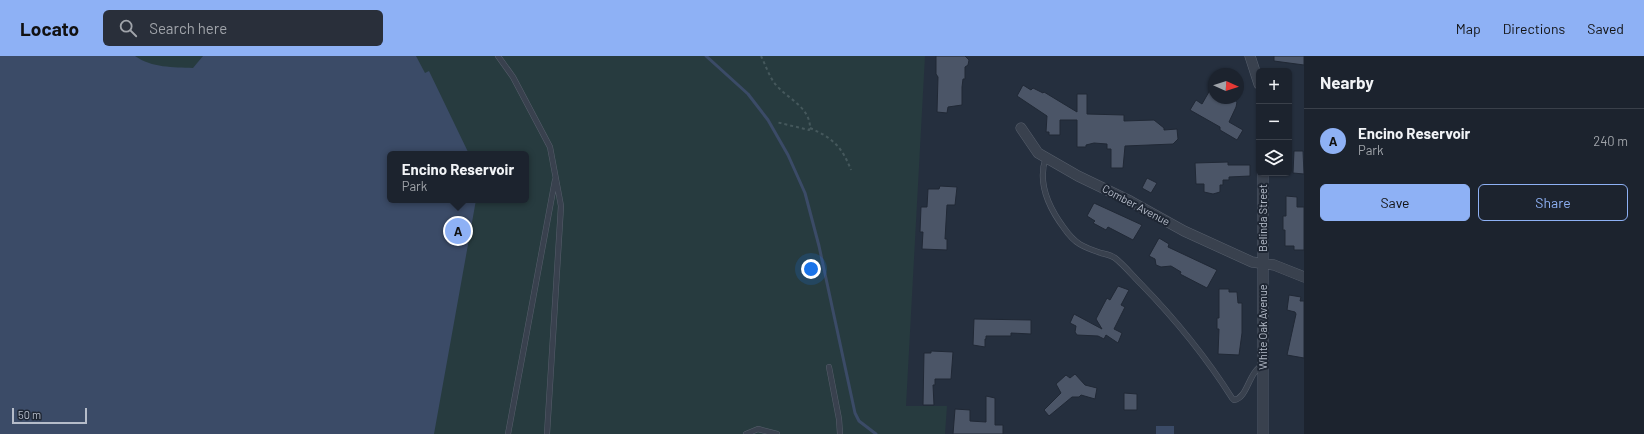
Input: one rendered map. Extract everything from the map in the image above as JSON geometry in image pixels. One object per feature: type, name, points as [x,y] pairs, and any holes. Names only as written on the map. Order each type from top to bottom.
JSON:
[{"type":"street","points":[[1250,56],[1256,75]]},
{"type":"street","name":"Comber Avenue","points":[[1021,128],[1038,153],[1184,231],[1252,262],[1263,264]]},
{"type":"street","name":"Belinda Street","points":[[1263,176],[1263,264]]},
{"type":"street","points":[[1263,264],[1274,265],[1304,277]]},
{"type":"street","name":"White Oak Avenue","points":[[1263,264],[1263,434]]},
{"type":"lane","points":[[498,56],[512,77],[550,147],[561,206],[547,434]]},
{"type":"lane","points":[[1046,157],[1042,166],[1042,178],[1053,211],[1064,229],[1079,245],[1113,257],[1131,274],[1163,307],[1210,365],[1234,400],[1241,397],[1252,374],[1263,365]]},
{"type":"lane","points":[[508,434],[556,175]]},
{"type":"lane","points":[[829,367],[839,419],[840,434]]},
{"type":"lane","points":[[746,434],[758,429],[777,434]]},
{"type":"path","points":[[761,56],[772,80],[780,90],[808,114],[810,128]]},
{"type":"path","points":[[776,122],[809,130],[810,128],[833,140],[845,155],[851,170]]},
{"type":"green space","points":[[0,56],[925,56],[906,406],[947,406],[945,434],[0,434]]},
{"type":"water","points":[[0,56],[135,56],[148,63],[156,65],[193,68],[203,56],[416,56],[425,73],[429,71],[468,151],[387,151],[387,203],[475,203],[434,434],[0,434]]},
{"type":"water","points":[[1156,426],[1174,426],[1174,434],[1156,434]]},
{"type":"building","points":[[936,56],[965,56],[969,60],[968,65],[965,67],[965,79],[963,79],[962,105],[948,107],[947,113],[937,112],[938,77],[936,74]]},
{"type":"building","points":[[1274,56],[1304,56],[1304,65],[1274,61]]},
{"type":"building","points":[[1023,85],[1031,90],[1033,88],[1043,93],[1044,92],[1077,112],[1077,94],[1087,94],[1087,114],[1124,115],[1124,121],[1154,120],[1164,128],[1164,130],[1177,129],[1178,139],[1173,144],[1125,146],[1123,168],[1111,168],[1111,149],[1107,149],[1107,144],[1094,143],[1086,145],[1086,147],[1077,147],[1077,120],[1060,120],[1060,135],[1049,135],[1049,132],[1046,132],[1047,116],[1017,96]]},
{"type":"building","points":[[1208,94],[1208,104],[1237,104],[1229,122],[1243,130],[1237,140],[1220,130],[1220,127],[1190,110],[1196,100],[1202,104]]},
{"type":"building","points":[[1294,151],[1303,151],[1304,174],[1293,173]]},
{"type":"building","points":[[1228,162],[1228,165],[1250,165],[1250,176],[1229,177],[1229,180],[1223,180],[1223,185],[1220,185],[1220,192],[1213,194],[1204,192],[1204,184],[1196,184],[1195,163]]},
{"type":"building","points":[[1147,178],[1157,183],[1151,193],[1142,188]]},
{"type":"building","points":[[940,186],[957,187],[955,205],[947,205],[945,239],[947,239],[947,250],[922,249],[923,232],[920,232],[921,207],[927,207],[928,189],[939,189]]},
{"type":"building","points":[[1286,196],[1297,197],[1297,207],[1304,207],[1304,250],[1294,250],[1294,246],[1285,246],[1283,216],[1286,216]]},
{"type":"building","points":[[1094,203],[1142,225],[1133,240],[1108,227],[1106,230],[1093,223],[1095,221],[1087,216]]},
{"type":"building","points":[[1159,238],[1169,244],[1168,247],[1217,270],[1207,288],[1180,274],[1181,272],[1171,266],[1161,267],[1156,265],[1155,259],[1149,256]]},
{"type":"building","points":[[1118,286],[1129,290],[1121,305],[1125,307],[1114,329],[1122,333],[1118,343],[1106,335],[1104,339],[1098,336],[1077,335],[1075,332],[1076,326],[1070,323],[1074,314],[1102,329],[1096,319],[1107,298],[1110,300]]},
{"type":"building","points":[[1219,289],[1229,289],[1229,292],[1237,292],[1238,303],[1242,303],[1242,333],[1239,355],[1218,354],[1219,329],[1217,329],[1217,318],[1219,318]]},
{"type":"building","points":[[1289,295],[1301,297],[1300,301],[1304,301],[1304,358],[1287,355],[1296,314],[1295,312],[1287,310]]},
{"type":"building","points":[[974,319],[1031,320],[1031,334],[1011,333],[1011,336],[986,336],[985,347],[973,345]]},
{"type":"building","points":[[931,351],[953,352],[951,379],[935,379],[935,385],[933,385],[934,405],[923,405],[924,353],[931,353]]},
{"type":"building","points":[[1075,374],[1085,385],[1097,388],[1095,399],[1081,395],[1079,397],[1072,397],[1049,416],[1044,410],[1061,393],[1056,384],[1066,375],[1070,378]]},
{"type":"building","points":[[1124,393],[1137,394],[1137,410],[1124,410]]},
{"type":"building","points":[[986,396],[995,398],[995,425],[1003,425],[1003,434],[953,434],[955,409],[970,410],[970,421],[986,422]]},
{"type":"waterway","points":[[706,56],[748,94],[768,120],[788,155],[805,193],[819,246],[855,413],[859,421],[876,434]]},
{"type":"place","name":"Encino Reservoir","points":[[458,231]]}]
